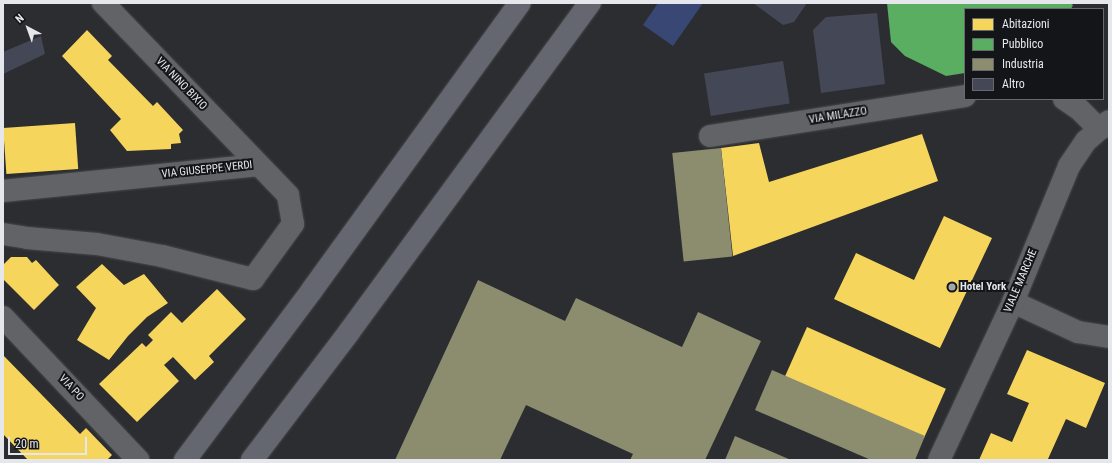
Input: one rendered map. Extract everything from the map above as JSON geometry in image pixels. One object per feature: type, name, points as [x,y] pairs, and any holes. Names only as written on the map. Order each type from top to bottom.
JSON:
[{"type":"highway","points":[[185,460],[312,290],[520,3]]},
{"type":"highway","points":[[252,460],[349,332],[590,3]]},
{"type":"street","name":"VIA NINO BIXIO","points":[[104,3],[258,165]]},
{"type":"street","name":"VIA MILAZZO","points":[[710,136],[964,96]]},
{"type":"street","points":[[1066,100],[1106,125]]},
{"type":"street","name":"VIALE MARCHE","points":[[939,460],[1013,302],[1070,166],[1079,149],[1106,125]]},
{"type":"street","name":"VIA GIUSEPPE VERDI","points":[[3,191],[258,165],[288,195],[293,224],[253,279],[162,256],[97,244],[27,238],[3,234]]},
{"type":"street","points":[[1013,302],[1078,332],[1109,337]]},
{"type":"street","name":"VIA PO","points":[[3,317],[138,460]]},
{"type":"shaded area","points":[[658,3],[703,3],[673,46],[643,25]]},
{"type":"building: Abitazioni","points":[[87,30],[112,56],[108,60],[153,106],[157,102],[183,130],[179,134],[181,143],[171,144],[171,149],[127,151],[110,130],[121,119],[62,56]]},
{"type":"building: Abitazioni","points":[[75,123],[78,169],[6,174],[3,128]]},
{"type":"building: Abitazioni","points":[[922,134],[938,181],[733,256],[721,148],[759,143],[769,182]]},
{"type":"building: Abitazioni","points":[[944,216],[992,238],[940,348],[834,299],[856,253],[914,280]]},
{"type":"building: Abitazioni","points":[[11,257],[27,257],[32,263],[36,260],[59,285],[34,310],[3,279],[3,265]]},
{"type":"building: Abitazioni","points":[[102,264],[124,285],[144,274],[168,303],[147,317],[128,336],[109,360],[77,340],[96,308],[76,287]]},
{"type":"building: Abitazioni","points":[[217,289],[246,319],[209,356],[214,362],[195,380],[173,357],[164,365],[179,381],[137,422],[99,384],[142,343],[146,347],[153,340],[148,335],[171,312],[182,323]]},
{"type":"building: Abitazioni","points":[[807,327],[946,389],[924,438],[785,376]]},
{"type":"building: Abitazioni","points":[[1027,350],[1105,383],[1086,428],[1066,419],[1048,459],[1051,460],[979,460],[991,433],[1012,442],[1029,403],[1007,394]]},
{"type":"building: Abitazioni","points":[[3,355],[80,434],[86,428],[112,455],[107,460],[28,460],[3,434]]},
{"type":"building: Pubblico","points":[[887,3],[1070,3],[1073,5],[1072,8],[964,8],[964,73],[946,76],[905,56],[891,42]]},
{"type":"building: Industria","points":[[721,148],[732,256],[684,262],[672,153]]},
{"type":"building: Industria","points":[[478,280],[565,321],[576,298],[682,347],[698,312],[761,341],[705,460],[630,460],[633,454],[526,405],[500,460],[395,460]]},
{"type":"building: Industria","points":[[772,370],[925,436],[915,460],[871,460],[755,410]]},
{"type":"building: Industria","points":[[735,436],[791,460],[725,460]]},
{"type":"building: Altro","points":[[753,3],[807,3],[794,22],[783,25]]},
{"type":"building: Altro","points":[[877,13],[885,84],[821,93],[813,30],[826,17]]},
{"type":"building: Altro","points":[[41,36],[45,54],[3,74],[3,52]]},
{"type":"building: Altro","points":[[783,61],[790,103],[711,116],[704,74]]},
{"type":"place","name":"Hotel York","points":[[952,287]]}]
